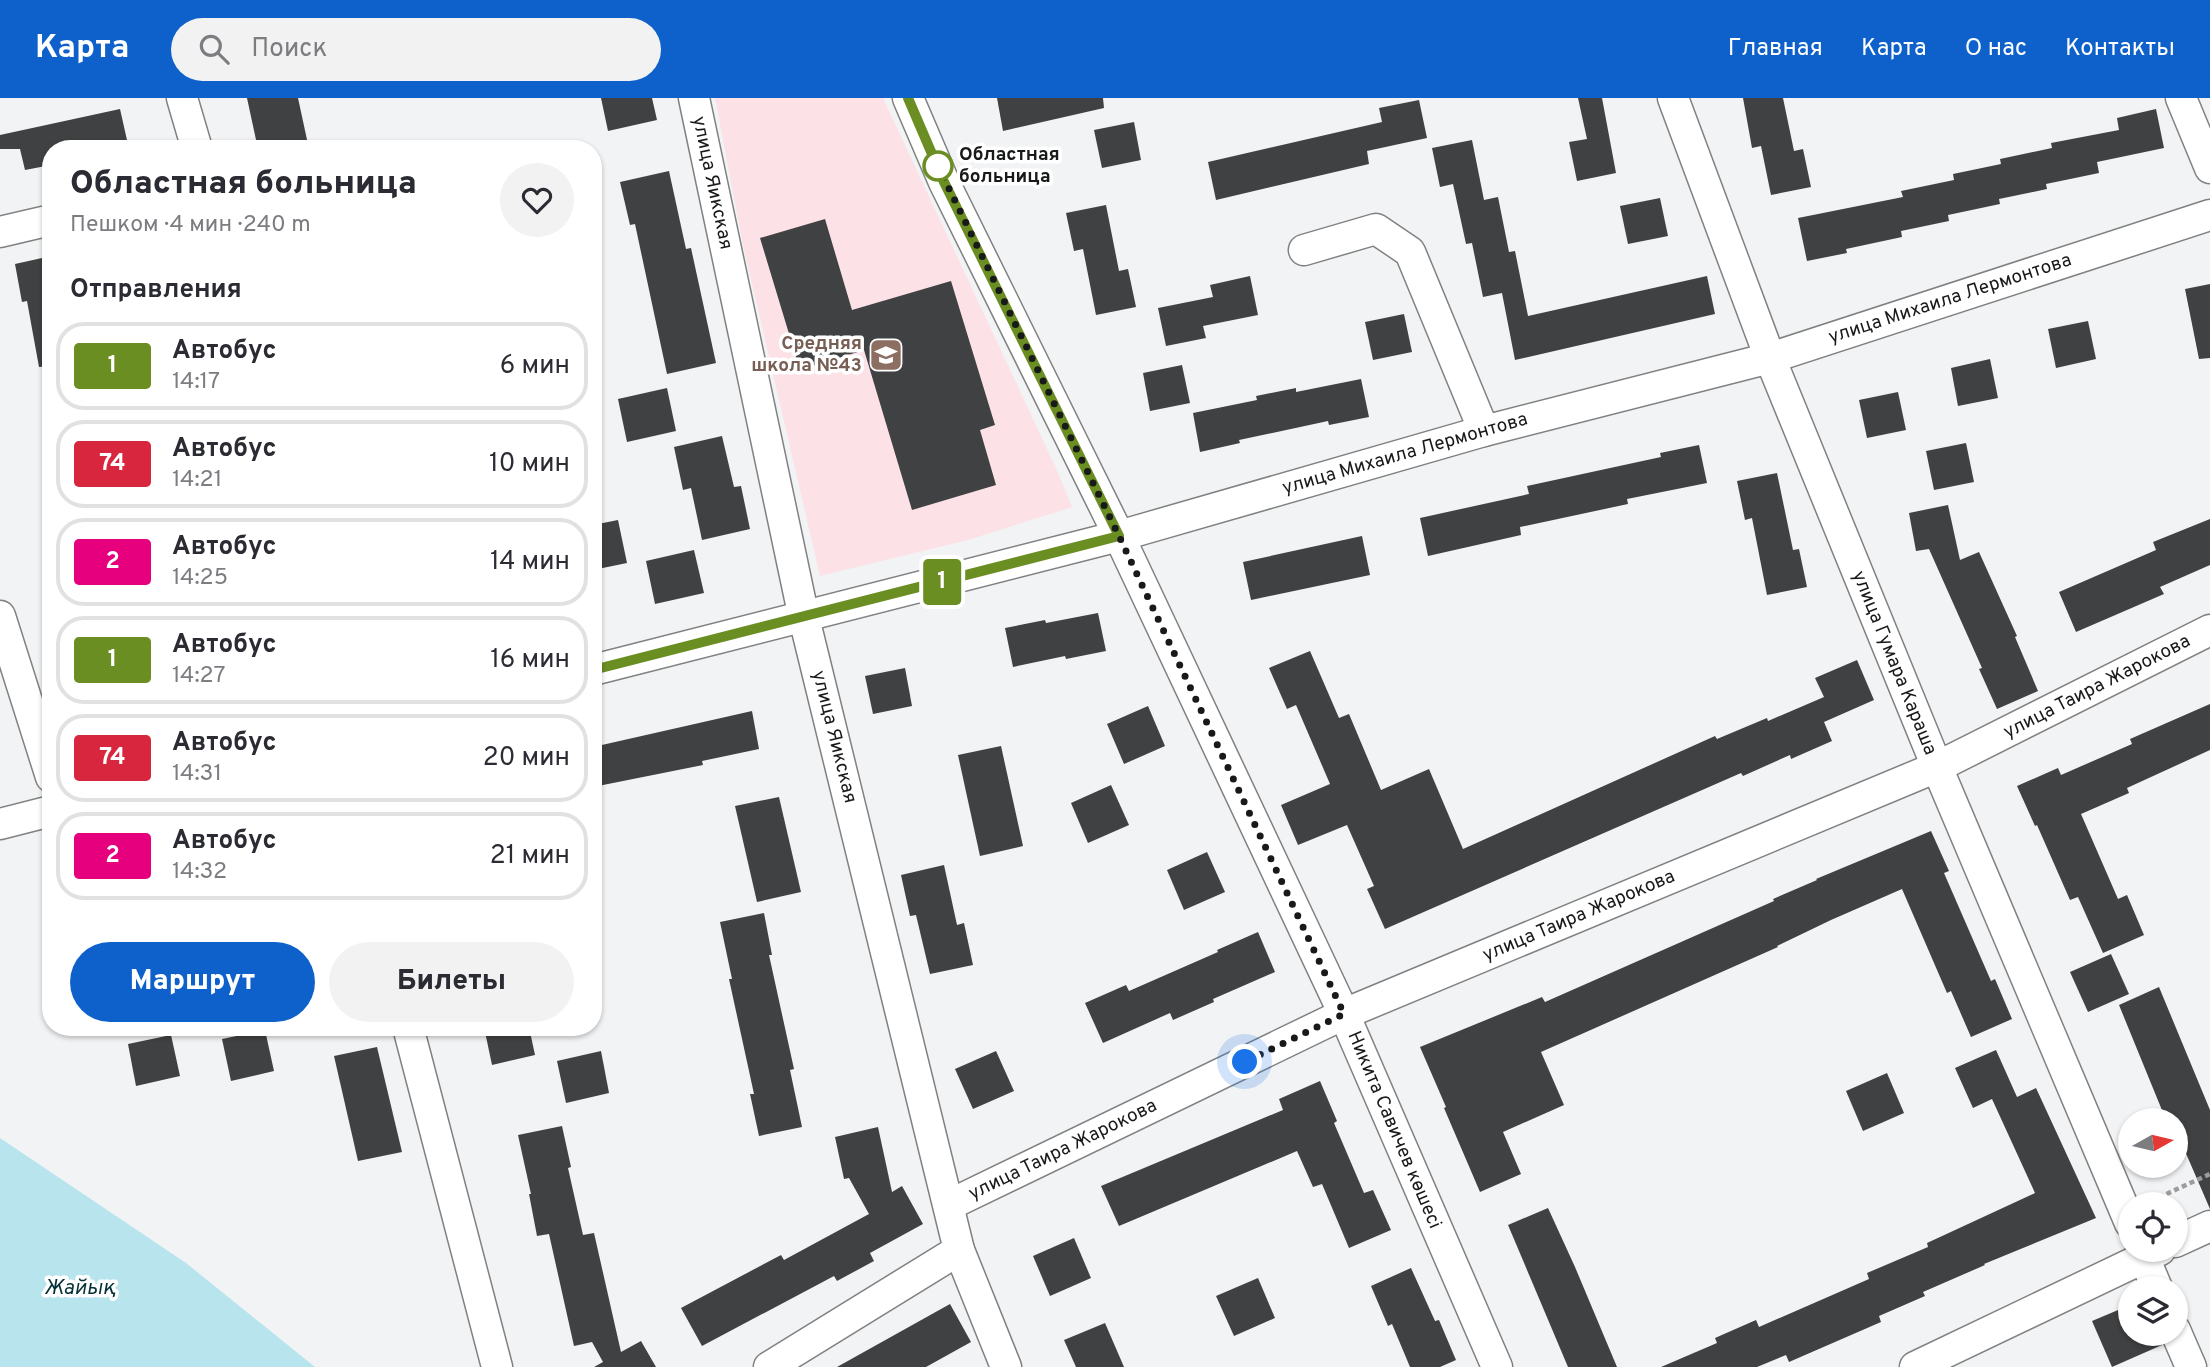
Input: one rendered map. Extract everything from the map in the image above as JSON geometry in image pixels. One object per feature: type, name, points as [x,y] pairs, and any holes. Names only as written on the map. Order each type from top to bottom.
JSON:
[{"type":"street","points":[[182,98],[194,140]]},
{"type":"street","name":"улица Яикская","points":[[694,98],[804,618],[959,1250],[1006,1367]]},
{"type":"street","name":"Никита Савичев көшесі","points":[[908,98],[944,182],[1119,536],[1344,1014],[1497,1367]]},
{"type":"street","name":"улица Гумара Караша","points":[[1673,98],[1769,358],[1937,767],[2118,1195]]},
{"type":"street","points":[[2181,98],[2210,168]]},
{"type":"street","name":"улица Михаила Лермонтова","points":[[602,668],[1119,536],[1484,430],[1769,358],[2210,215]]},
{"type":"street","points":[[0,232],[42,222]]},
{"type":"street","points":[[1304,250],[1376,229],[1410,252],[1484,430]]},
{"type":"street","points":[[0,616],[42,749]]},
{"type":"street","name":"улица Таира Жарокова","points":[[949,1205],[1344,1014],[1937,767],[2210,630]]},
{"type":"street","points":[[0,824],[42,813]]},
{"type":"street","points":[[410,1036],[497,1367]]},
{"type":"street","points":[[2188,1236],[2210,1226]]},
{"type":"street","points":[[769,1367],[959,1250]]},
{"type":"street","points":[[1915,1367],[2128,1262]]},
{"type":"street","points":[[2182,1346],[2191,1367]]},
{"type":"path","points":[[2170,1192],[2210,1174]]},
{"type":"shaded area","name":"Средняя школа №43","points":[[715,98],[883,98],[1072,507],[968,540],[820,576],[743,245]]},
{"type":"water","name":"Жайық","points":[[0,1138],[186,1263],[315,1367],[0,1367]]},
{"type":"building","points":[[247,98],[298,98],[307,140],[256,140]]},
{"type":"building","points":[[601,98],[652,98],[657,120],[608,131]]},
{"type":"building","points":[[997,98],[1103,98],[1104,108],[1003,131]]},
{"type":"building","points":[[1578,98],[1602,98],[1616,173],[1577,181],[1569,142],[1587,139]]},
{"type":"building","points":[[1743,98],[1783,98],[1794,151],[1803,149],[1811,187],[1771,195],[1761,146],[1752,148]]},
{"type":"building","points":[[1419,100],[1427,138],[1367,151],[1369,164],[1216,200],[1208,162],[1382,122],[1379,108]]},
{"type":"building","points":[[120,109],[127,140],[42,140],[42,167],[25,170],[20,149],[0,149],[0,135]]},
{"type":"building","points":[[2156,109],[2164,148],[2097,162],[2099,173],[2046,184],[2047,189],[1999,199],[2000,204],[1948,215],[1949,221],[1901,231],[1902,237],[1807,261],[1798,218],[1903,197],[1901,191],[1954,180],[1953,174],[2001,164],[2000,159],[2052,148],[2051,143],[2119,130],[2117,118]]},
{"type":"building","points":[[1134,122],[1141,160],[1102,168],[1094,130]]},
{"type":"building","points":[[1472,140],[1484,200],[1498,197],[1509,252],[1515,251],[1528,316],[1707,276],[1715,314],[1515,360],[1502,293],[1483,297],[1472,243],[1466,244],[1453,184],[1440,187],[1432,148]]},
{"type":"building","points":[[669,171],[686,249],[691,248],[716,363],[667,374],[635,224],[630,225],[620,182]]},
{"type":"building","points":[[1660,198],[1668,236],[1628,244],[1620,206]]},
{"type":"building","points":[[1106,205],[1119,271],[1128,269],[1136,307],[1096,315],[1083,249],[1074,251],[1066,213]]},
{"type":"building","points":[[825,219],[852,310],[951,281],[995,425],[980,430],[996,485],[912,510],[864,350],[800,370],[760,238]]},
{"type":"building","points":[[42,258],[42,367],[39,367],[27,301],[22,302],[15,264]]},
{"type":"building","points":[[1250,276],[1258,315],[1203,326],[1206,338],[1166,346],[1158,308],[1213,297],[1210,285]]},
{"type":"building","points":[[2210,284],[2210,358],[2199,359],[2185,289]]},
{"type":"building","points":[[1404,314],[1412,352],[1373,360],[1365,322]]},
{"type":"building","points":[[2088,321],[2096,359],[2056,368],[2048,329]]},
{"type":"building","points":[[1990,359],[1998,398],[1958,406],[1951,368]]},
{"type":"building","points":[[1182,365],[1190,403],[1150,411],[1143,373]]},
{"type":"building","points":[[1361,379],[1369,417],[1329,425],[1328,421],[1239,440],[1240,443],[1200,452],[1193,413],[1257,400],[1256,396],[1296,388],[1296,392]]},
{"type":"building","points":[[667,388],[676,431],[627,442],[618,399]]},
{"type":"building","points":[[1898,392],[1906,430],[1867,438],[1859,400]]},
{"type":"building","points":[[722,436],[734,487],[741,486],[750,529],[702,540],[691,488],[683,490],[674,447]]},
{"type":"building","points":[[1966,443],[1974,482],[1934,490],[1926,451]]},
{"type":"building","points":[[1699,445],[1707,483],[1627,499],[1628,504],[1520,527],[1521,535],[1428,556],[1420,518],[1529,494],[1527,486],[1661,457],[1660,453]]},
{"type":"building","points":[[1777,473],[1793,550],[1799,549],[1807,587],[1767,595],[1752,518],[1745,520],[1737,481]]},
{"type":"building","points":[[1948,505],[1960,560],[1979,552],[2017,636],[2015,637],[2038,691],[1997,709],[1979,669],[1982,668],[1929,549],[1916,551],[1909,513]]},
{"type":"building","points":[[2210,519],[2210,565],[2160,587],[2164,594],[2076,632],[2059,592],[2156,550],[2153,542]]},
{"type":"building","points":[[618,520],[627,563],[602,568],[602,523]]},
{"type":"building","points":[[1362,536],[1370,575],[1251,600],[1243,562]]},
{"type":"building","points":[[694,550],[704,593],[655,604],[646,561]]},
{"type":"building","points":[[1098,613],[1106,651],[1013,667],[1005,628]]},
{"type":"building","points":[[1310,651],[1339,718],[1349,714],[1381,790],[1429,769],[1463,849],[1715,736],[1717,739],[1767,718],[1768,721],[1824,697],[1815,678],[1857,660],[1874,700],[1824,722],[1832,741],[1791,759],[1790,755],[1743,776],[1741,773],[1385,929],[1367,889],[1374,886],[1347,825],[1298,845],[1281,805],[1330,784],[1296,705],[1287,709],[1269,668]]},
{"type":"building","points":[[905,668],[912,706],[873,714],[865,676]]},
{"type":"building","points":[[2210,704],[2210,750],[2127,788],[2129,793],[2081,814],[2118,899],[2127,895],[2144,935],[2103,953],[2078,897],[2070,900],[2017,786],[2058,768],[2061,775],[2132,744],[2130,739]]},
{"type":"building","points":[[1148,706],[1165,746],[1124,764],[1107,724]]},
{"type":"building","points":[[752,711],[759,749],[702,761],[703,765],[602,785],[602,745]]},
{"type":"building","points":[[1001,746],[1023,846],[980,856],[958,755]]},
{"type":"building","points":[[1111,785],[1129,825],[1088,843],[1071,803]]},
{"type":"building","points":[[779,797],[801,892],[757,902],[735,806]]},
{"type":"building","points":[[1931,831],[1949,871],[1944,873],[1991,981],[1995,979],[2012,1019],[1971,1037],[1951,991],[1947,993],[1902,889],[1541,1052],[1564,1105],[1503,1132],[1521,1174],[1480,1192],[1420,1047],[1542,997],[1545,1002],[1774,901],[1773,899],[1816,879]]},
{"type":"building","points":[[1207,852],[1225,892],[1184,910],[1167,870]]},
{"type":"building","points":[[944,865],[957,925],[964,923],[973,965],[930,974],[916,915],[910,916],[901,875]]},
{"type":"building","points":[[764,913],[772,955],[769,955],[794,1069],[790,1070],[802,1127],[759,1136],[750,1094],[754,1094],[729,979],[732,979],[720,922]]},
{"type":"building","points":[[1258,932],[1275,972],[1173,1020],[1170,1013],[1103,1043],[1085,1003],[1126,985],[1129,991]]},
{"type":"building","points":[[2111,954],[2129,994],[2088,1012],[2070,972]]},
{"type":"building","points":[[2159,987],[2210,1110],[2210,1209],[2188,1158],[2188,1108],[2161,1108],[2119,1005]]},
{"type":"building","points":[[171,1036],[180,1076],[136,1086],[128,1044]]},
{"type":"building","points":[[266,1036],[274,1071],[231,1081],[222,1039]]},
{"type":"building","points":[[486,1036],[531,1036],[535,1055],[492,1065]]},
{"type":"building","points":[[377,1047],[402,1152],[358,1161],[334,1056]]},
{"type":"building","points":[[1996,1050],[2017,1097],[2036,1088],[2096,1218],[1923,1292],[1925,1296],[1879,1316],[1881,1322],[1789,1362],[1786,1355],[1757,1367],[1661,1367],[1717,1343],[1715,1338],[1756,1320],[1759,1327],[1869,1279],[1867,1273],[1928,1247],[1927,1243],[2035,1193],[1992,1099],[1973,1108],[1955,1068]]},
{"type":"building","points":[[601,1051],[609,1093],[566,1103],[557,1061]]},
{"type":"building","points":[[996,1051],[1014,1091],[973,1109],[955,1069]]},
{"type":"building","points":[[1887,1073],[1904,1113],[1863,1131],[1846,1091]]},
{"type":"building","points":[[1320,1081],[1337,1121],[1334,1123],[1364,1193],[1373,1190],[1391,1230],[1349,1248],[1322,1184],[1313,1187],[1297,1151],[1119,1226],[1101,1186],[1283,1110],[1279,1099]]},
{"type":"building","points":[[562,1126],[583,1235],[594,1233],[621,1352],[641,1341],[656,1367],[594,1367],[603,1362],[592,1342],[574,1346],[549,1234],[537,1236],[518,1135]]},
{"type":"building","points":[[878,1127],[892,1192],[902,1186],[923,1224],[870,1253],[874,1261],[837,1281],[834,1276],[702,1346],[681,1308],[781,1255],[784,1260],[869,1214],[849,1178],[844,1179],[835,1137]]},
{"type":"building","points":[[1548,1208],[1617,1367],[1568,1367],[1508,1225]]},
{"type":"building","points":[[1074,1238],[1091,1278],[1050,1296],[1033,1256]]},
{"type":"building","points":[[1411,1268],[1435,1321],[1439,1320],[1456,1360],[1440,1367],[1410,1367],[1392,1324],[1388,1326],[1371,1286]]},
{"type":"building","points":[[1258,1278],[1275,1318],[1234,1336],[1216,1296]]},
{"type":"building","points":[[950,1304],[971,1342],[926,1367],[837,1367]]},
{"type":"building","points":[[2118,1310],[2118,1346],[2160,1346],[2112,1367],[2092,1321]]},
{"type":"building","points":[[1105,1323],[1124,1367],[1076,1367],[1064,1340]]},
{"type":"bus line","name":"1","points":[[602,668],[1119,536],[944,182],[908,98]]},
{"type":"place","name":"Областная больница","points":[[938,166]]},
{"type":"place","name":"Средняя школа №43","points":[[886,355]]},
{"type":"route","points":[[938,166],[1119,536],[1344,1014],[1245,1062]]}]
